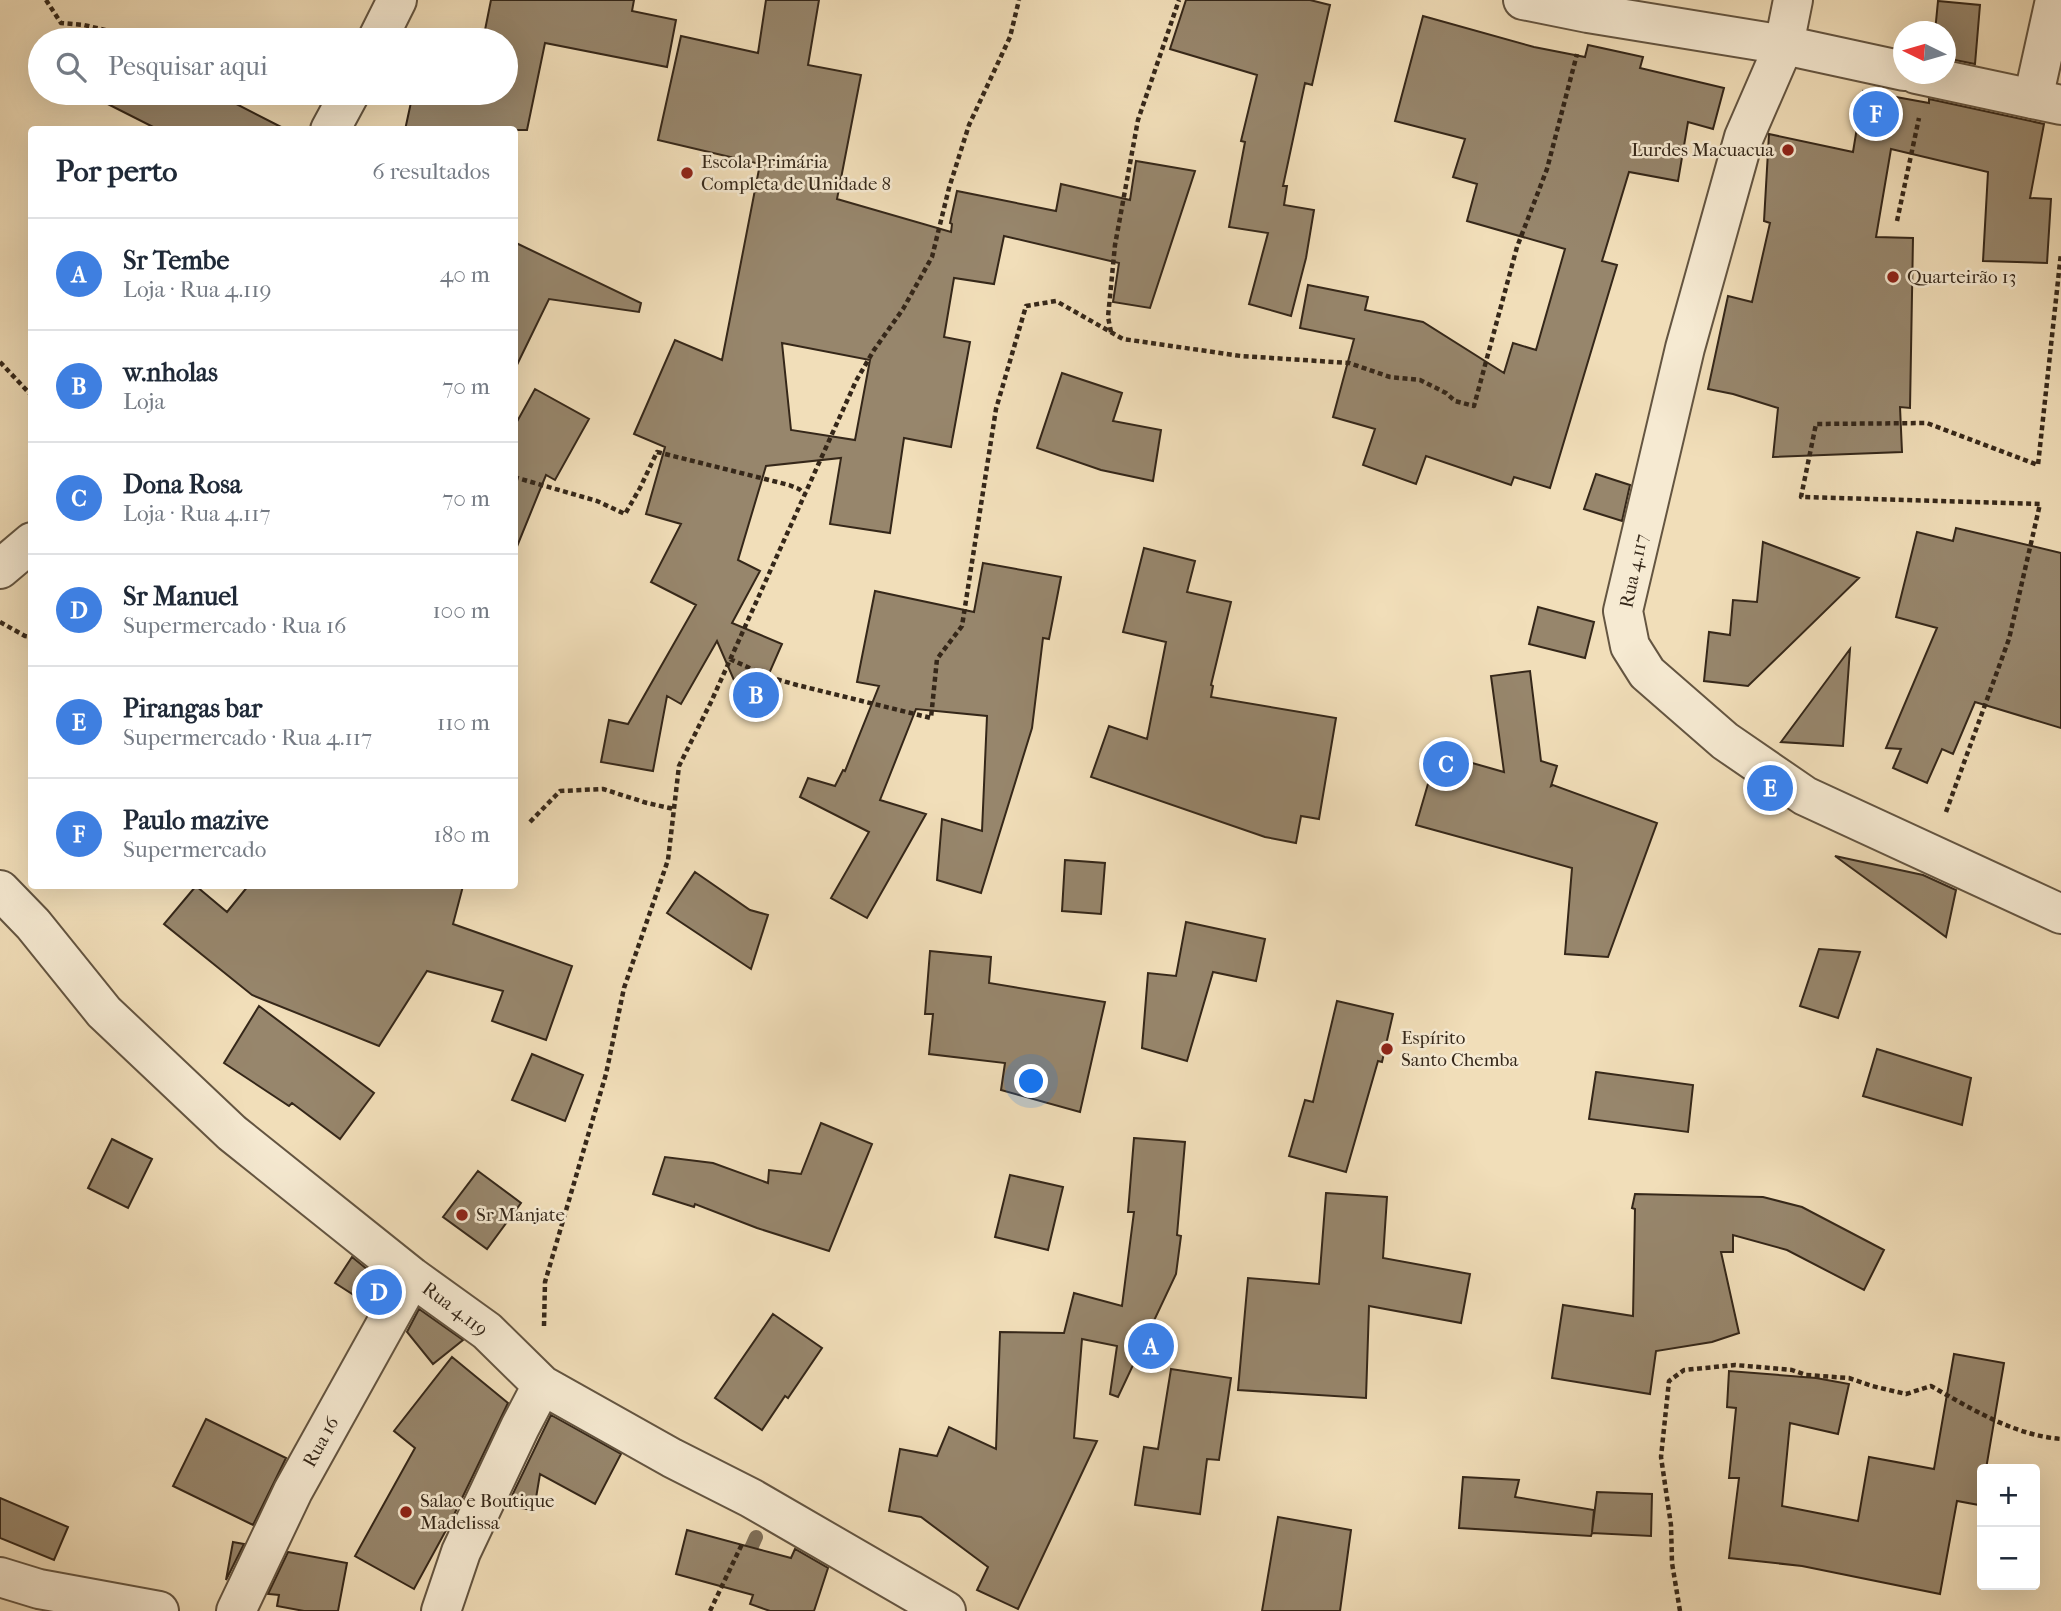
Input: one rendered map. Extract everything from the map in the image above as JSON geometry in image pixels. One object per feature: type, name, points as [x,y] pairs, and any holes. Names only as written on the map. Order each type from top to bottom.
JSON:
[{"type":"street","points":[[382,28],[397,0]]},
{"type":"street","points":[[1525,0],[1784,45],[1893,69]]},
{"type":"street","name":"Rua 4.117","points":[[1793,0],[1784,45],[1744,138],[1685,348],[1623,611],[1630,646],[1647,673],[1725,741],[1805,796],[2061,914]]},
{"type":"street","points":[[1956,83],[2047,102],[2055,0]]},
{"type":"street","points":[[332,126],[343,105]]},
{"type":"street","points":[[0,569],[28,545]]},
{"type":"street","name":"Rua 4.119","points":[[0,890],[33,924],[104,1013],[222,1124],[412,1277],[487,1331],[542,1385],[672,1458],[751,1498],[946,1611]]},
{"type":"street","name":"Rua 16","points":[[236,1611],[293,1491],[412,1277]]},
{"type":"street","points":[[441,1611],[461,1552],[542,1385]]},
{"type":"street","points":[[0,1577],[39,1588],[159,1611]]},
{"type":"path","points":[[46,0],[61,23],[97,28]]},
{"type":"path","points":[[542,1385],[545,1282],[606,1074],[624,988],[668,860],[679,766],[856,381],[903,309],[932,257],[949,188],[969,125],[1010,37],[1019,0]]},
{"type":"path","points":[[1111,332],[1108,317],[1115,245],[1138,120],[1179,0]]},
{"type":"path","points":[[730,659],[778,680],[931,718],[937,659],[962,626],[996,409],[1026,306],[1056,301],[1123,339],[1241,356],[1349,363],[1390,377],[1420,380],[1446,393],[1455,401],[1474,407],[1517,247],[1547,169],[1588,13]]},
{"type":"path","points":[[1897,221],[1914,141],[1916,84]]},
{"type":"path","points":[[1930,855],[2009,639],[2040,504],[1801,497],[1813,436],[1816,424],[1927,423],[2038,465],[2061,253]]},
{"type":"path","points":[[0,362],[28,392]]},
{"type":"path","points":[[518,478],[597,500],[625,514],[657,452],[789,485],[805,494]]},
{"type":"path","points":[[0,622],[28,636]]},
{"type":"path","points":[[530,822],[560,791],[603,789],[674,809]]},
{"type":"path","points":[[1680,1611],[1661,1457],[1669,1381],[1684,1370],[1735,1365],[1792,1370],[1806,1375],[1849,1378],[1906,1394],[1931,1386],[1994,1421],[2061,1439]]},
{"type":"path","points":[[710,1611],[742,1545],[751,1498]]},
{"type":"building","points":[[491,0],[634,0],[632,11],[676,20],[667,67],[545,43],[527,130],[518,130],[518,126],[406,126],[410,105],[518,105],[518,28],[485,28]]},
{"type":"building","points":[[766,0],[819,0],[808,65],[861,75],[837,199],[951,232],[950,223],[957,191],[1056,211],[1061,184],[1130,200],[1136,161],[1195,171],[1150,308],[1113,302],[1119,263],[1004,236],[994,284],[954,278],[944,337],[970,342],[951,447],[904,438],[890,533],[830,524],[841,458],[766,466],[738,560],[760,571],[732,623],[782,644],[750,717],[717,641],[681,704],[667,696],[653,771],[601,762],[609,720],[628,724],[696,605],[651,582],[681,524],[646,514],[665,447],[634,434],[675,340],[722,360],[760,164],[658,140],[681,36],[758,53]],"holes":[[[782,343],[870,360],[855,440],[791,430]]]},
{"type":"building","points":[[1186,0],[1310,0],[1330,5],[1312,85],[1305,83],[1283,186],[1287,186],[1284,205],[1314,210],[1306,258],[1291,316],[1249,304],[1268,233],[1229,227],[1245,142],[1241,141],[1257,75],[1170,49]]},
{"type":"building","points":[[1938,1],[1980,5],[1975,64],[1956,60],[1956,21],[1936,21]]},
{"type":"building","points":[[1423,16],[1534,47],[1585,57],[1588,45],[1643,57],[1640,68],[1724,88],[1713,129],[1688,122],[1678,181],[1629,172],[1602,261],[1617,265],[1550,488],[1514,477],[1511,485],[1426,456],[1416,484],[1363,465],[1375,429],[1333,417],[1354,339],[1300,328],[1308,285],[1368,297],[1365,310],[1423,322],[1504,373],[1513,343],[1536,350],[1565,249],[1467,221],[1477,184],[1453,177],[1465,139],[1395,121]]},
{"type":"building","points":[[1863,91],[1929,103],[1929,99],[2044,124],[2030,198],[2051,199],[2047,263],[1983,261],[1988,172],[1891,149],[1876,237],[1913,238],[1910,408],[1900,407],[1902,452],[1773,457],[1778,408],[1708,389],[1728,296],[1752,302],[1770,223],[1764,221],[1769,134],[1853,152]]},
{"type":"building","points":[[110,105],[238,105],[279,126],[151,126]]},
{"type":"building","points":[[518,244],[641,303],[639,312],[549,299],[518,363]]},
{"type":"building","points":[[1062,373],[1122,393],[1113,421],[1161,430],[1153,481],[1101,470],[1037,448]]},
{"type":"building","points":[[535,389],[589,419],[555,480],[546,475],[518,544],[518,420]]},
{"type":"building","points":[[1596,474],[1630,485],[1622,521],[1584,509]]},
{"type":"building","points":[[1956,528],[2061,553],[2061,728],[1975,702],[1953,754],[1942,749],[1927,783],[1893,768],[1901,749],[1886,748],[1937,628],[1896,617],[1917,532],[1953,541]]},
{"type":"building","points":[[1763,542],[1859,578],[1748,686],[1704,681],[1709,632],[1730,635],[1733,600],[1757,602]]},
{"type":"building","points":[[1144,548],[1195,561],[1187,592],[1231,602],[1211,685],[1211,697],[1336,718],[1319,819],[1301,816],[1296,843],[1265,837],[1091,777],[1109,726],[1147,739],[1166,642],[1123,632]]},
{"type":"building","points":[[983,563],[1061,577],[1049,639],[1043,638],[1032,728],[981,893],[937,880],[942,819],[982,831],[987,716],[916,709],[880,800],[926,814],[867,918],[831,898],[869,832],[800,797],[808,778],[835,786],[843,770],[845,771],[879,686],[857,682],[875,591],[974,612]]},
{"type":"building","points":[[1538,607],[1594,622],[1585,658],[1529,644]]},
{"type":"building","points":[[1850,649],[1843,746],[1781,742]]},
{"type":"building","points":[[1530,671],[1541,761],[1557,766],[1551,786],[1657,823],[1608,957],[1565,954],[1572,868],[1416,825],[1437,753],[1504,772],[1491,676]]},
{"type":"building","points":[[1835,856],[1923,875],[1956,890],[1946,937]]},
{"type":"building","points":[[1065,860],[1105,863],[1101,914],[1062,911]]},
{"type":"building","points":[[695,872],[750,910],[768,915],[751,969],[667,913]]},
{"type":"building","points":[[193,889],[200,889],[227,912],[246,889],[462,889],[453,924],[572,966],[546,1040],[492,1021],[503,991],[427,971],[379,1046],[252,995],[164,924]]},
{"type":"building","points":[[1186,922],[1265,939],[1256,981],[1213,972],[1187,1061],[1142,1048],[1148,973],[1176,976]]},
{"type":"building","points":[[1819,949],[1860,952],[1838,1018],[1800,1006]]},
{"type":"building","points":[[930,951],[991,957],[989,983],[1105,1002],[1080,1112],[1001,1090],[1005,1063],[929,1054],[933,1014],[925,1014]]},
{"type":"building","points":[[1337,1001],[1393,1014],[1382,1062],[1378,1061],[1346,1172],[1289,1156],[1305,1100],[1313,1102]]},
{"type":"building","points":[[259,1006],[374,1093],[340,1139],[292,1103],[289,1106],[224,1063]]},
{"type":"building","points":[[1877,1049],[1971,1078],[1962,1125],[1863,1096]]},
{"type":"building","points":[[532,1054],[583,1075],[565,1121],[512,1100]]},
{"type":"building","points":[[1596,1072],[1693,1085],[1688,1132],[1589,1119]]},
{"type":"building","points":[[821,1123],[872,1144],[829,1251],[757,1228],[695,1204],[694,1207],[653,1194],[665,1157],[713,1163],[768,1183],[769,1170],[801,1174]]},
{"type":"building","points":[[1134,1138],[1185,1142],[1177,1235],[1181,1236],[1176,1274],[1118,1397],[1110,1394],[1117,1346],[1082,1339],[1074,1438],[1097,1441],[1018,1609],[977,1590],[988,1567],[921,1517],[889,1511],[900,1449],[937,1456],[949,1427],[996,1449],[1000,1332],[1064,1333],[1074,1293],[1122,1306],[1134,1212],[1128,1212]]},
{"type":"building","points":[[112,1139],[152,1159],[128,1208],[88,1188]]},
{"type":"building","points":[[478,1171],[521,1203],[487,1249],[443,1217]]},
{"type":"building","points":[[1010,1175],[1063,1187],[1048,1250],[995,1237]]},
{"type":"building","points":[[1326,1193],[1387,1197],[1383,1258],[1470,1274],[1461,1323],[1369,1306],[1366,1398],[1238,1390],[1248,1278],[1319,1284]]},
{"type":"building","points":[[1635,1194],[1763,1197],[1802,1207],[1884,1250],[1864,1290],[1787,1250],[1733,1235],[1733,1252],[1721,1252],[1739,1333],[1712,1342],[1656,1351],[1650,1394],[1552,1378],[1563,1305],[1633,1316],[1635,1209],[1632,1208]]},
{"type":"building","points":[[352,1257],[384,1283],[371,1306],[335,1283]]},
{"type":"building","points":[[419,1309],[463,1340],[433,1364],[407,1332]]},
{"type":"building","points":[[773,1314],[822,1348],[762,1430],[715,1398]]},
{"type":"building","points":[[1954,1354],[2004,1363],[1987,1464],[1977,1464],[1977,1505],[1957,1501],[1940,1594],[1802,1566],[1729,1558],[1739,1478],[1729,1478],[1736,1408],[1727,1407],[1729,1371],[1816,1378],[1849,1384],[1838,1434],[1790,1423],[1782,1506],[1858,1521],[1869,1457],[1934,1469]]},
{"type":"building","points":[[452,1357],[508,1403],[450,1523],[414,1589],[355,1556],[415,1448],[394,1431]]},
{"type":"building","points":[[1171,1369],[1231,1378],[1219,1460],[1207,1459],[1200,1514],[1135,1505],[1144,1447],[1158,1449]]},
{"type":"building","points":[[551,1415],[621,1454],[595,1504],[540,1474],[534,1510],[507,1506]]},
{"type":"building","points":[[206,1419],[286,1458],[253,1525],[173,1486]]},
{"type":"building","points":[[1463,1477],[1519,1480],[1515,1497],[1594,1510],[1592,1532],[1597,1492],[1652,1494],[1651,1536],[1592,1533],[1591,1536],[1459,1528]]},
{"type":"building","points":[[0,1498],[68,1527],[54,1560],[0,1538]]},
{"type":"building","points":[[1278,1517],[1351,1530],[1340,1611],[1262,1611]]},
{"type":"building","points":[[687,1530],[791,1558],[795,1549],[828,1568],[814,1611],[770,1611],[750,1604],[753,1595],[676,1574]]},
{"type":"building","points":[[233,1542],[244,1544],[226,1580]]},
{"type":"building","points":[[288,1552],[347,1563],[338,1611],[304,1611],[277,1606],[279,1595],[268,1594]]},
{"type":"waterway","points":[[744,1564],[756,1537]]},
{"type":"place","name":"Paulo mazive","points":[[1876,114]]},
{"type":"place","name":"Lurdes Macuacua","points":[[1788,150]]},
{"type":"place","name":"Escola Primária Completa de Unidade 8","points":[[687,173]]},
{"type":"place","name":"Quarteirão 13","points":[[1893,277]]},
{"type":"place","name":"w.nholas","points":[[756,695]]},
{"type":"place","name":"Dona Rosa","points":[[1446,764]]},
{"type":"place","name":"Pirangas bar","points":[[1770,788]]},
{"type":"place","name":"Espírito Santo Chemba","points":[[1387,1049]]},
{"type":"place","name":"Sr Manjate","points":[[462,1215]]},
{"type":"place","name":"Sr Manuel","points":[[379,1292]]},
{"type":"place","name":"Sr Tembe","points":[[1151,1346]]},
{"type":"place","name":"Salao e Boutique Madelissa","points":[[406,1512]]}]
